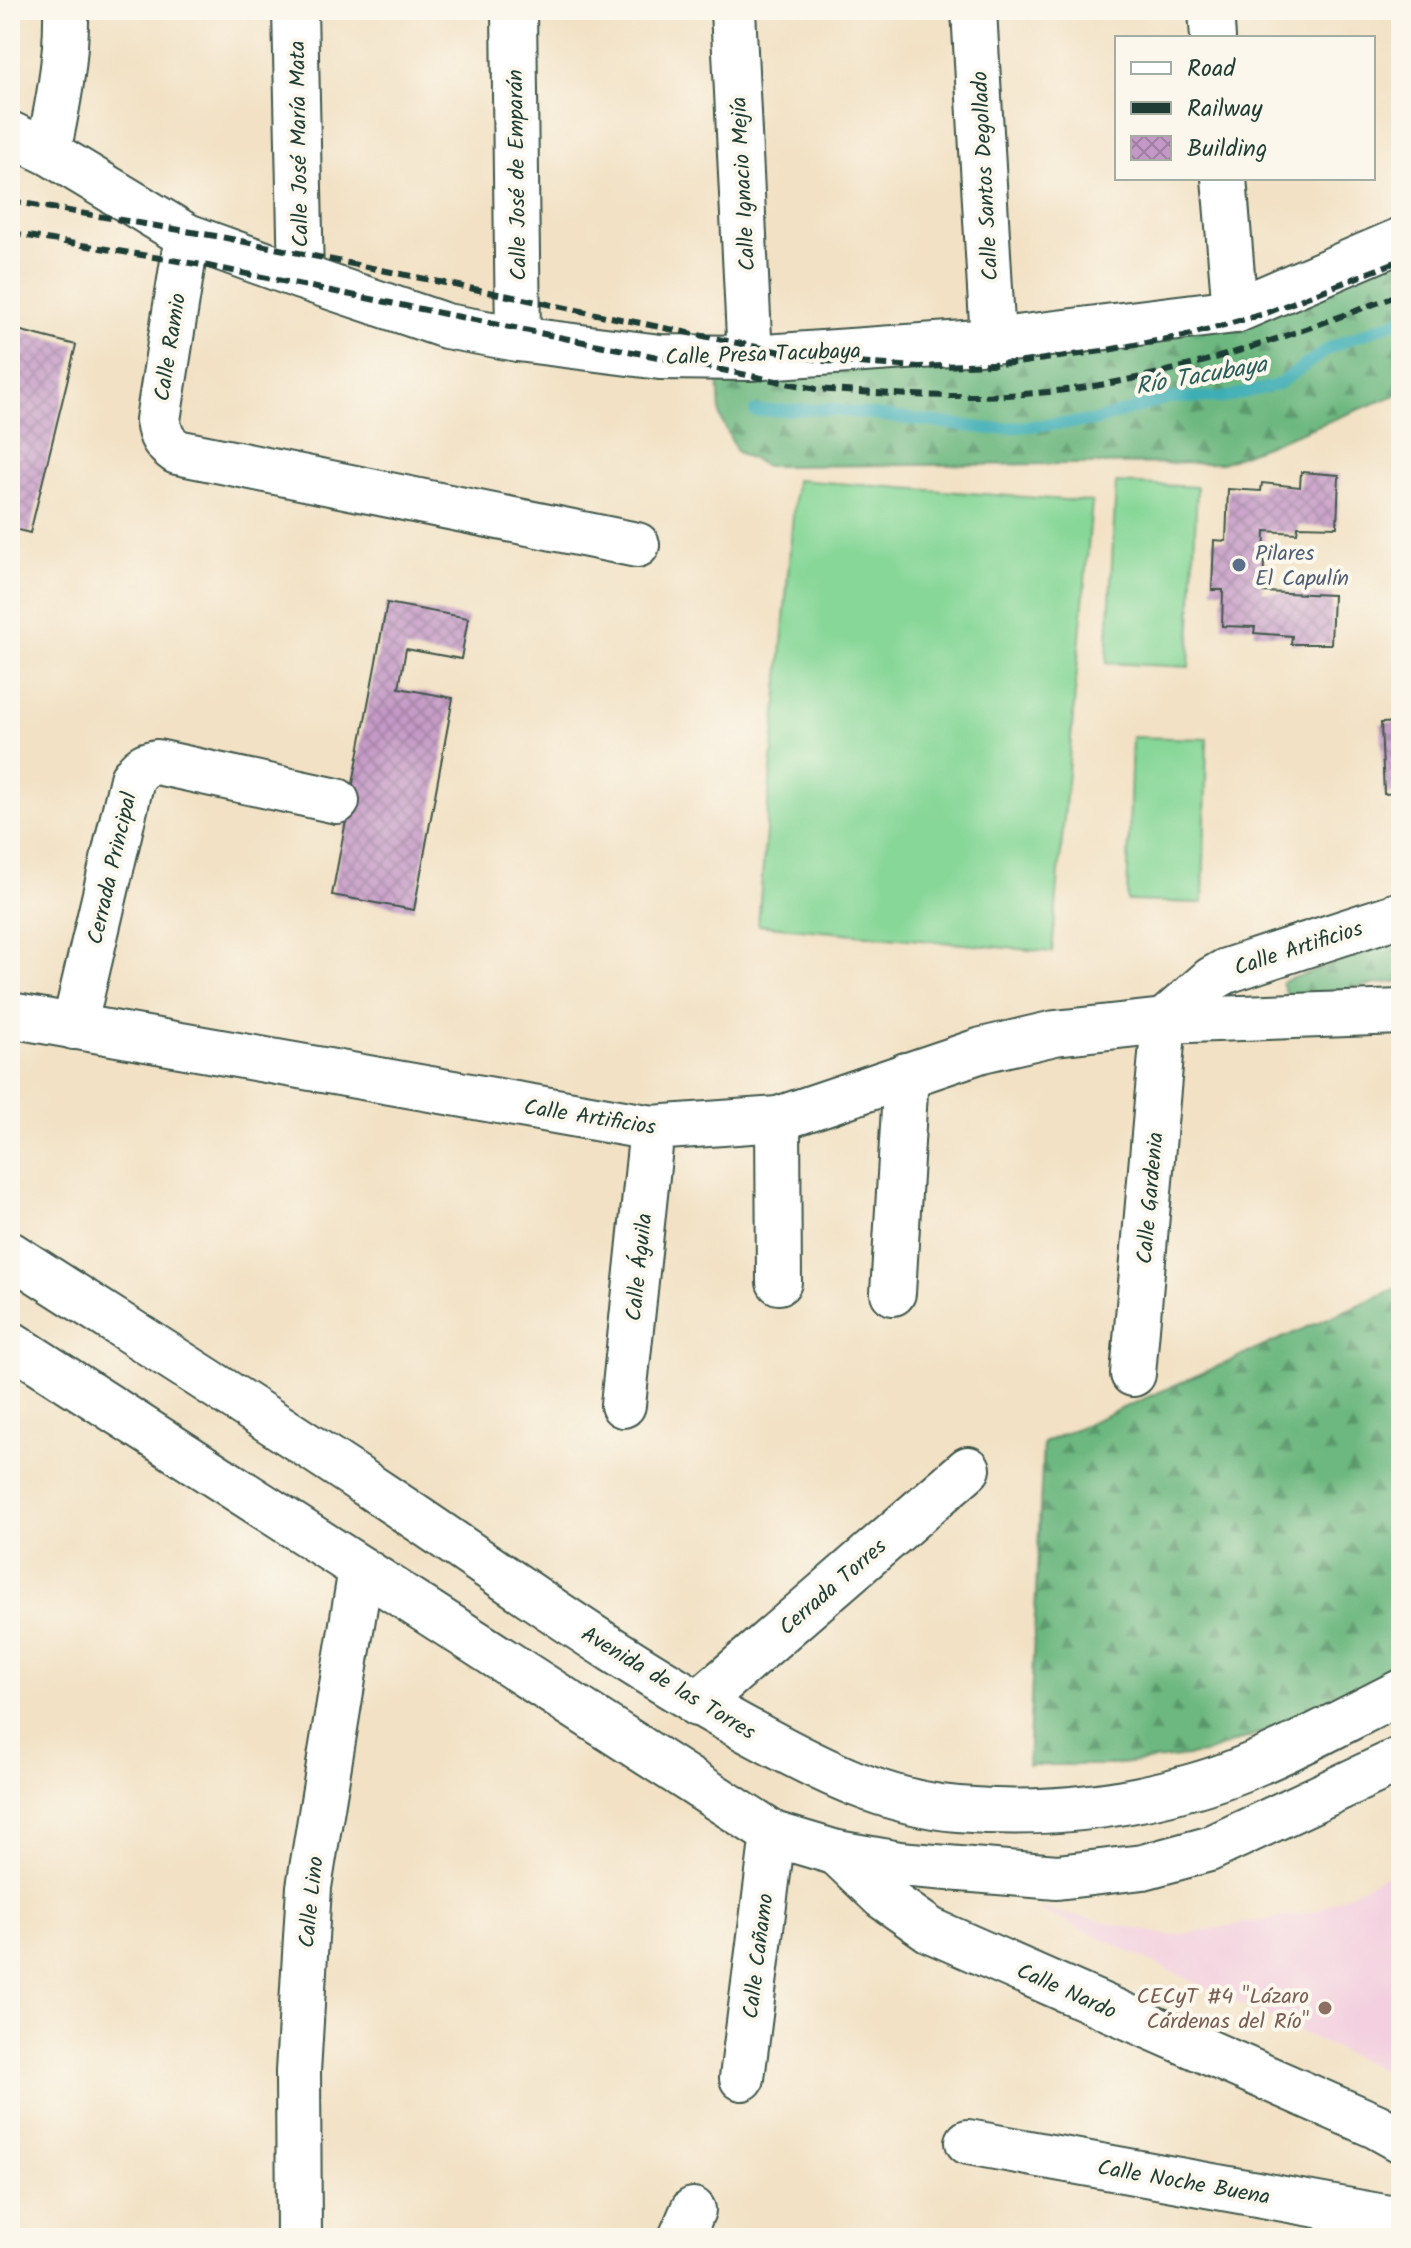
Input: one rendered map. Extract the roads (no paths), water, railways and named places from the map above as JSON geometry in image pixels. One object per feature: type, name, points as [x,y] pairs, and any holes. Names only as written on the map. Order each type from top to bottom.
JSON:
[{"type":"street","points":[[29,143],[60,97],[67,42],[66,10]]},
{"type":"street","name":"Calle José María Mata","points":[[295,10],[301,277]]},
{"type":"street","name":"Calle José de Emparán","points":[[514,10],[518,339]]},
{"type":"street","name":"Calle Ignacio Mejía","points":[[733,10],[750,358]]},
{"type":"street","name":"Calle Santos Degollado","points":[[974,10],[993,341]]},
{"type":"street","points":[[1211,10],[1213,36]]},
{"type":"street","name":"Calle Presa Tacubaya","points":[[29,143],[187,236],[301,277],[446,326],[518,339],[660,357],[750,358],[993,341],[1235,311],[1401,240]]},
{"type":"street","points":[[1224,180],[1235,311]]},
{"type":"street","name":"Calle Ramio","points":[[187,236],[158,420],[159,434],[165,444],[177,452],[637,545]]},
{"type":"street","name":"Cerrada Principal","points":[[74,1027],[132,779],[138,769],[147,763],[157,762],[337,801]]},
{"type":"street","name":"Calle Artificios","points":[[1164,1021],[1212,979],[1226,971],[1401,914]]},
{"type":"street","name":"Calle Artificios","points":[[10,1015],[652,1128],[778,1119],[982,1050],[1055,1033],[1164,1021],[1401,1012]]},
{"type":"street","name":"Calle Gardenia","points":[[1133,1374],[1164,1021]]},
{"type":"street","points":[[893,1293],[906,1075]]},
{"type":"street","points":[[778,1119],[779,1282]]},
{"type":"street","name":"Calle Águila","points":[[623,1405],[652,1128]]},
{"type":"street","name":"Avenida de las Torres","points":[[10,1254],[378,1492],[697,1704],[830,1775],[891,1797],[956,1809],[1033,1812],[1116,1804],[1195,1786],[1280,1752],[1401,1692]]},
{"type":"street","points":[[10,1343],[773,1834],[837,1853],[899,1864],[1057,1877],[1143,1867],[1209,1849],[1401,1759]]},
{"type":"street","name":"Cerrada Torres","points":[[697,1704],[968,1469]]},
{"type":"street","name":"Calle Lino","points":[[299,2238],[298,2072],[309,1887],[361,1569]]},
{"type":"street","points":[[507,1663],[552,1610]]},
{"type":"street","name":"Calle Cañamo","points":[[742,2078],[773,1834]]},
{"type":"street","name":"Calle Nardo","points":[[837,1853],[883,1897],[930,1930],[1376,2126],[1401,2140]]},
{"type":"street","name":"Calle Noche Buena","points":[[968,2142],[1401,2220]]},
{"type":"waterway","name":"Río Tacubaya","points":[[755,411],[827,409],[992,429],[1094,421],[1168,398],[1227,397],[1277,385],[1331,347],[1401,319]]},
{"type":"railway","points":[[10,201],[221,237],[825,361],[919,367],[1016,363],[1184,336],[1264,314],[1401,260]]},
{"type":"railway","points":[[10,233],[208,266],[816,389],[920,395],[1024,394],[1073,389],[1169,371],[1309,328],[1401,294]]},
{"type":"place","name":"Pilares El Capulín","points":[[1239,565]]},
{"type":"place","name":"CECyT #4 \"Lázaro Cárdenas del Río\"","points":[[1325,2008]]}]
